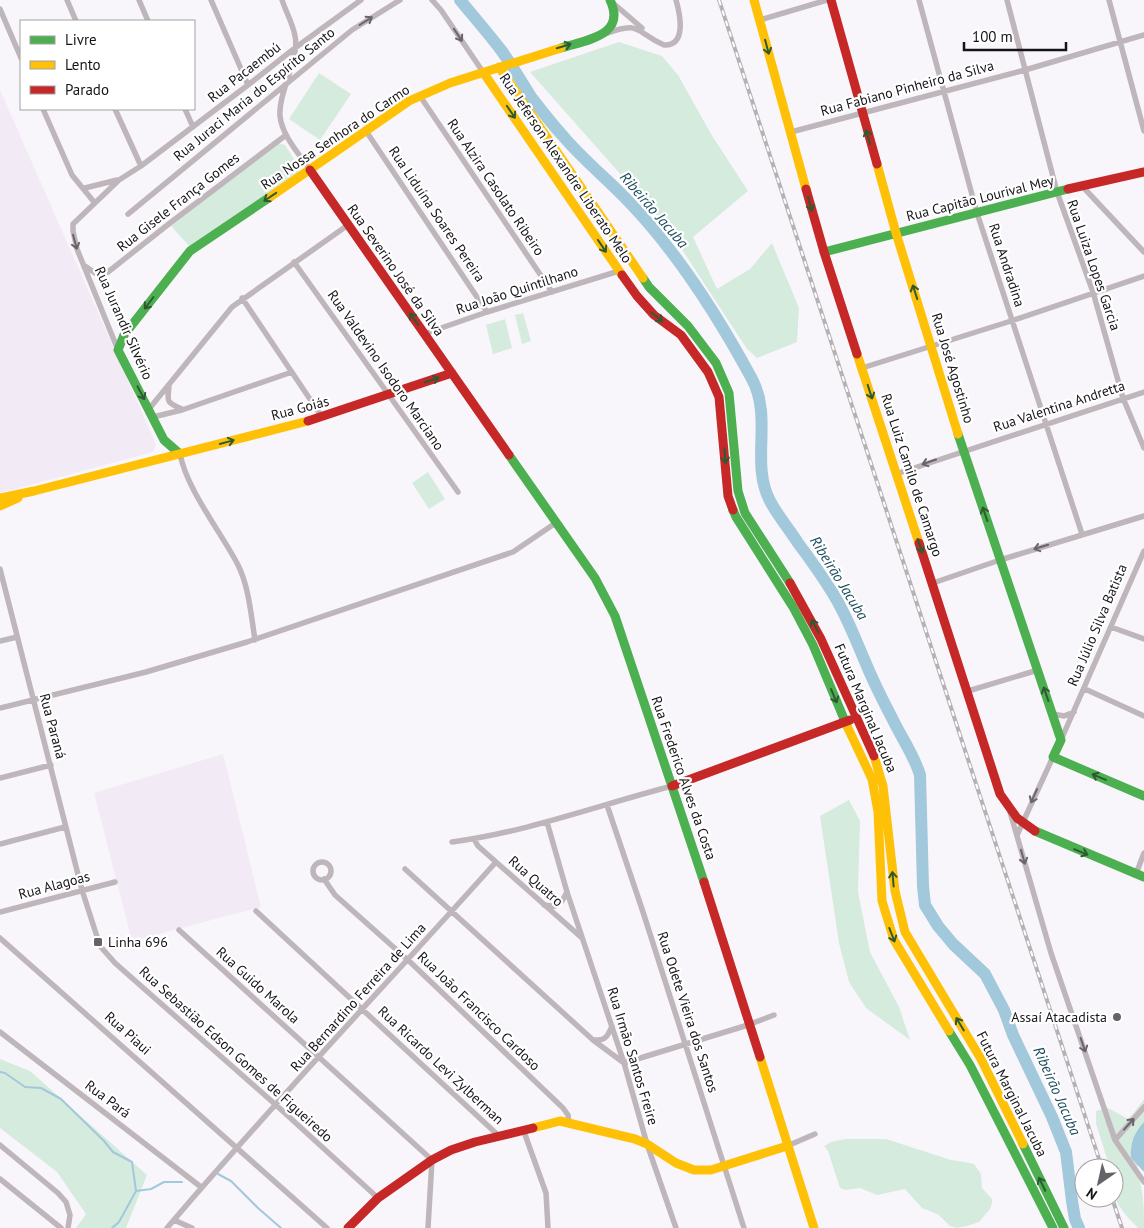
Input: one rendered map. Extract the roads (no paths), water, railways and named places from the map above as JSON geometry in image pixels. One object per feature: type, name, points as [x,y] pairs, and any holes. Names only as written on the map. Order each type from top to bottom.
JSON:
[{"type":"main road","points":[[604,34],[612,27],[616,19],[610,0]]},
{"type":"main road","name":"Rua Luiz Camilo de Camargo","points":[[754,0],[824,252],[1000,794],[1010,810],[1022,823],[1040,835],[1140,875]]},
{"type":"main road","name":"Rua José Agostinho","points":[[829,0],[896,233],[963,451],[1061,740]]},
{"type":"main road","name":"Rua Nossa Senhora do Carmo","points":[[118,350],[124,335],[190,251],[409,101],[450,83],[604,34]]},
{"type":"main road","name":"Rua Jeferson Alexandre Liberato Melo","points":[[501,66],[639,272]]},
{"type":"main road","name":"Rua Jeferson Alexandre Liberato Melo","points":[[483,72],[626,280]]},
{"type":"main road","points":[[318,183],[318,172],[322,162]]},
{"type":"main road","name":"Rua Severino José da Silva","points":[[310,170],[452,373]]},
{"type":"main road","name":"Rua Capitão Lourival Mey","points":[[824,252],[1057,192],[1144,172]]},
{"type":"main road","points":[[613,262],[627,254]]},
{"type":"main road","points":[[626,280],[639,272]]},
{"type":"main road","name":"Futura Marginal Jacuba","points":[[639,272],[649,287],[688,326],[716,363],[729,393],[738,491],[745,513],[800,599],[821,639],[878,765],[884,784],[894,896],[905,932],[982,1059],[1064,1228]]},
{"type":"main road","name":"Futura Marginal Jacuba","points":[[626,280],[654,315],[682,335],[708,372],[719,397],[728,496],[736,517],[793,607],[813,645],[845,722],[872,779],[878,812],[882,900],[894,940],[970,1065],[1049,1227]]},
{"type":"main road","name":"Rua Jurandir Silvério","points":[[118,350],[164,440],[180,454]]},
{"type":"main road","name":"Rua Goiás","points":[[0,498],[34,492],[322,417],[452,373]]},
{"type":"main road","name":"Rua Frederico Alves da Costa","points":[[452,373],[595,578],[615,616],[672,786],[814,1228]]},
{"type":"main road","points":[[154,461],[163,450],[164,440]]},
{"type":"main road","name":"Rua Goiás","points":[[0,506],[34,492]]},
{"type":"main road","points":[[672,786],[857,717]]},
{"type":"main road","name":"Rua Júlio Silva Batista","points":[[1053,757],[1061,740]]},
{"type":"main road","points":[[1053,757],[1144,796]]},
{"type":"main road","points":[[348,1228],[378,1198],[432,1160],[451,1150],[523,1129],[560,1121],[635,1139],[676,1163],[694,1170],[711,1170],[787,1146]]},
{"type":"street","points":[[67,0],[76,20]]},
{"type":"street","points":[[139,0],[148,20]]},
{"type":"street","points":[[211,0],[248,85]]},
{"type":"street","points":[[282,0],[296,38],[295,48]]},
{"type":"street","name":"Rua Pacaembú","points":[[94,202],[119,180],[193,127],[360,0]]},
{"type":"street","name":"Rua Juraci Maria do Espírito Santo","points":[[128,214],[352,30],[400,0]]},
{"type":"street","points":[[432,0],[441,10],[483,72]]},
{"type":"street","points":[[610,0],[653,38]]},
{"type":"street","points":[[604,34],[633,27],[664,45],[675,43],[679,38],[680,29],[676,0]]},
{"type":"street","points":[[760,20],[829,0]]},
{"type":"street","name":"Rua Andradina","points":[[919,0],[977,213],[1082,534]]},
{"type":"street","name":"Rua Luiza Lopes Garcia","points":[[1006,0],[1057,192],[1093,292],[1123,398],[1144,448]]},
{"type":"street","points":[[1109,0],[1144,131]]},
{"type":"street","points":[[0,9],[20,56]]},
{"type":"street","name":"Rua Fabiano Pinheiro da Silva","points":[[791,132],[1025,70],[1144,35]]},
{"type":"street","name":"Rua Severino José da Silva","points":[[295,48],[281,103],[280,117],[286,135],[310,170]]},
{"type":"street","name":"Rua Alzira Casolato Ribeiro","points":[[420,96],[552,292]]},
{"type":"street","points":[[44,110],[72,174],[85,188],[94,202]]},
{"type":"street","points":[[115,110],[140,166]]},
{"type":"street","points":[[185,110],[193,127]]},
{"type":"street","name":"Rua Liduína Soares Pereira","points":[[366,130],[487,312]]},
{"type":"street","name":"Rua Gisele França Gomes","points":[[83,265],[98,275],[108,272],[170,222],[286,135]]},
{"type":"street","name":"Rua Pacaembú","points":[[85,188],[119,180]]},
{"type":"street","points":[[1082,186],[1144,252]]},
{"type":"street","name":"Rua Jurandir Silvério","points":[[94,202],[73,224],[73,231],[83,265],[118,350]]},
{"type":"street","points":[[151,413],[170,385],[232,307],[242,298],[348,225]]},
{"type":"street","name":"Rua Valdevino Isodoro Marciano","points":[[294,262],[458,492]]},
{"type":"street","name":"Rua João Quintilhano","points":[[424,334],[487,312],[619,271]]},
{"type":"street","points":[[862,368],[1012,321],[1144,276]]},
{"type":"street","points":[[242,298],[322,417]]},
{"type":"street","points":[[151,413],[182,410],[292,372]]},
{"type":"street","points":[[170,385],[167,400],[182,410]]},
{"type":"street","name":"Rua Valentina Andretta","points":[[896,474],[1144,392]]},
{"type":"street","points":[[180,454],[189,481],[239,566],[250,604],[254,640]]},
{"type":"street","points":[[932,583],[1082,534],[1144,516]]},
{"type":"street","points":[[0,708],[146,672],[254,640],[513,552],[557,522]]},
{"type":"street","name":"Rua Júlio Silva Batista","points":[[1061,740],[1076,710],[1143,555]]},
{"type":"street","name":"Rua Paraná","points":[[0,572],[82,890]]},
{"type":"street","points":[[1111,627],[1144,639]]},
{"type":"street","points":[[0,641],[17,637]]},
{"type":"street","points":[[968,691],[1038,670]]},
{"type":"street","points":[[1085,689],[1144,716]]},
{"type":"street","points":[[1053,714],[1064,716],[1076,710]]},
{"type":"street","name":"Rua Júlio Silva Batista","points":[[1017,835],[1053,757]]},
{"type":"street","points":[[0,778],[51,765]]},
{"type":"street","points":[[452,842],[474,839],[547,822],[672,786]]},
{"type":"street","name":"Rua Odete Vieira dos Santos","points":[[607,805],[744,1228]]},
{"type":"street","points":[[1010,810],[1051,953],[1115,1140],[1144,1182]]},
{"type":"street","name":"Rua Irmão Santos Freire","points":[[547,822],[583,940],[624,1063],[646,1144],[676,1228]]},
{"type":"street","points":[[0,844],[65,827]]},
{"type":"street","name":"Rua Quatro","points":[[474,839],[478,846],[583,940]]},
{"type":"street","points":[[1140,875],[1144,853]]},
{"type":"street","name":"Rua Bernardino Ferreira de Lima","points":[[167,1228],[201,1187],[496,862]]},
{"type":"street","points":[[404,869],[593,1040],[624,1063],[748,1025],[774,1015]]},
{"type":"street","name":"Rua João Francisco Cardoso","points":[[324,879],[335,895],[408,960],[563,1108],[569,1122]]},
{"type":"street","name":"Rua Alagoas","points":[[0,912],[115,882]]},
{"type":"street","name":"Rua Sebastião Edson Gomes de Figueiredo","points":[[82,890],[100,946],[115,963],[378,1198]]},
{"type":"street","points":[[543,905],[555,906],[562,901],[568,892]]},
{"type":"street","name":"Rua Ricardo Levi Zylberman","points":[[256,911],[499,1136]]},
{"type":"street","name":"Rua Guido Marola","points":[[179,930],[432,1160]]},
{"type":"street","name":"Rua Piaui","points":[[0,938],[327,1228]]},
{"type":"street","points":[[593,1040],[605,1038],[612,1026]]},
{"type":"street","name":"Rua Pará","points":[[0,1032],[201,1187]]},
{"type":"street","points":[[1115,1140],[1144,1107]]},
{"type":"street","points":[[523,1129],[546,1193],[548,1228]]},
{"type":"street","points":[[787,1146],[816,1134]]},
{"type":"street","points":[[0,1145],[58,1193],[66,1202],[70,1215],[68,1228]]},
{"type":"street","points":[[428,1228],[432,1160]]},
{"type":"street","points":[[0,1178],[61,1228]]},
{"type":"street","points":[[174,1220],[192,1228]]},
{"type":"water","points":[[1144,1122],[1144,1172],[1131,1158],[1131,1148],[1133,1138]]},
{"type":"waterway","name":"Ribeirão Jacuba","points":[[460,0],[501,50],[531,97],[555,127],[632,205],[666,245],[698,288],[752,379],[761,409],[762,471],[764,486],[770,501],[837,600],[850,625],[877,689],[911,753],[920,775],[925,905],[938,926],[953,944],[985,974],[1004,1010],[1013,1035],[1052,1117],[1066,1152],[1075,1219],[1079,1228]]},
{"type":"waterway","points":[[0,1072],[5,1073],[25,1087],[41,1088],[61,1099],[113,1152],[132,1162],[136,1191],[151,1189],[164,1182],[182,1182]]},
{"type":"waterway","points":[[218,1174],[231,1181],[281,1228]]},
{"type":"waterway","points":[[112,1228],[119,1222],[136,1191]]},
{"type":"railway","points":[[719,0],[1099,1158]]},
{"type":"railway","points":[[1115,1208],[1122,1228]]},
{"type":"place","name":"Linha 696","points":[[98,942]]},
{"type":"place","name":"Assaí Atacadista","points":[[1117,1017]]}]
